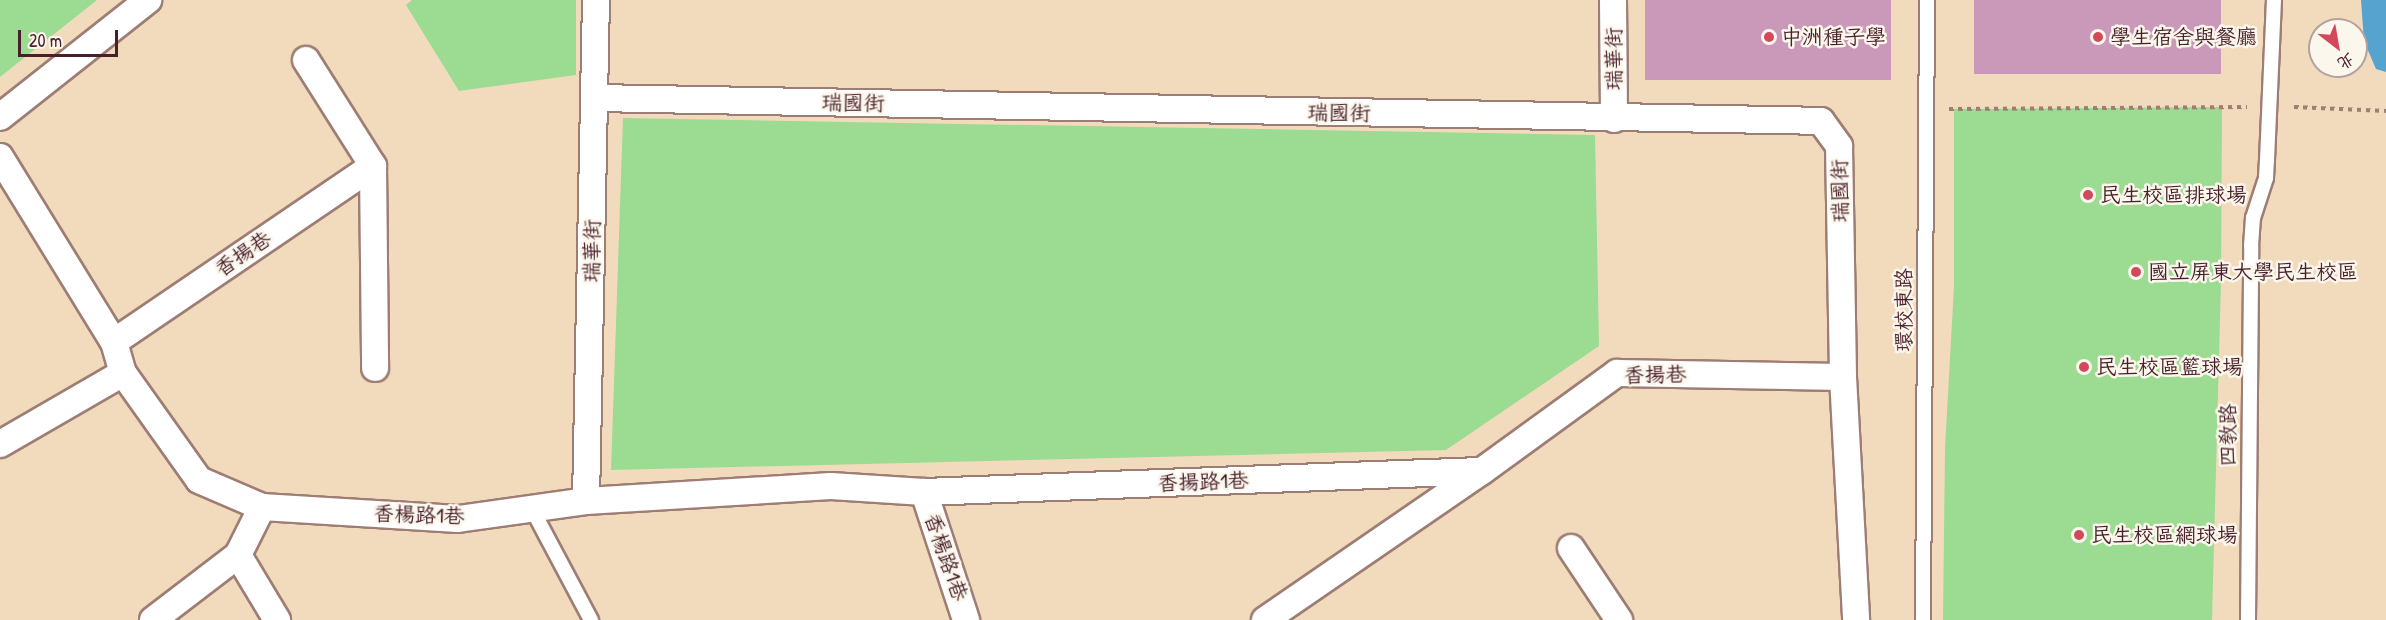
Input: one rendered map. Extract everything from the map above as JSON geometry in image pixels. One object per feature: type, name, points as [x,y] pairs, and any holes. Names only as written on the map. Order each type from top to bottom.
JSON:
[{"type":"street","points":[[0,117],[148,0]]},
{"type":"street","name":"瑞華街","points":[[586,501],[596,0]]},
{"type":"street","name":"瑞華街","points":[[1613,0],[1614,119]]},
{"type":"street","points":[[306,60],[373,166],[375,368]]},
{"type":"street","name":"瑞國街","points":[[595,98],[1614,119],[1821,121],[1839,146],[1843,377]]},
{"type":"street","name":"香楊路1巷","points":[[0,157],[114,342],[123,373],[199,480],[262,507],[458,519],[586,501],[831,486],[924,492],[966,620]]},
{"type":"street","name":"香揚巷","points":[[114,342],[373,166]]},
{"type":"street","points":[[0,444],[123,373]]},
{"type":"street","name":"香揚巷","points":[[1265,620],[1482,471],[1617,373],[1843,377]]},
{"type":"street","points":[[1843,377],[1856,620]]},
{"type":"street","name":"香揚路1巷","points":[[924,492],[1482,471]]},
{"type":"street","points":[[153,620],[238,555],[262,507]]},
{"type":"street","points":[[1571,548],[1619,620]]},
{"type":"street","points":[[238,555],[277,620]]},
{"type":"lane","name":"環校東路","points":[[1923,620],[1927,0]]},
{"type":"lane","name":"四教路","points":[[2248,620],[2251,246],[2253,218],[2266,178],[2271,107],[2274,0]]},
{"type":"lane","points":[[532,509],[591,620]]},
{"type":"path","points":[[1926,109],[2271,107],[2386,111]]},
{"type":"green space","points":[[0,0],[97,0],[0,77]]},
{"type":"green space","points":[[412,0],[576,0],[576,75],[459,91],[406,5]]},
{"type":"green space","points":[[2222,107],[2221,281],[2212,620],[1943,620],[1945,448],[1954,286],[1954,109]]},
{"type":"green space","points":[[623,118],[1595,135],[1599,346],[1446,450],[611,470]]},
{"type":"water","points":[[2361,0],[2386,0],[2386,72],[2376,69],[2368,50],[2368,18],[2362,18]]},
{"type":"building","name":"中洲種子學","points":[[1645,0],[1891,0],[1891,80],[1645,80]]},
{"type":"building","name":"學生宿舍與餐廳","points":[[1974,0],[2221,0],[2221,74],[1974,74]]},
{"type":"place","name":"中洲種子學","points":[[1769,37]]},
{"type":"place","name":"學生宿舍與餐廳","points":[[2098,37]]},
{"type":"place","name":"民生校區排球場","points":[[2088,195]]},
{"type":"place","name":"國立屏東大學民生校區","points":[[2136,272]]},
{"type":"place","name":"民生校區籃球場","points":[[2084,367]]},
{"type":"place","name":"民生校區網球場","points":[[2079,535]]}]
